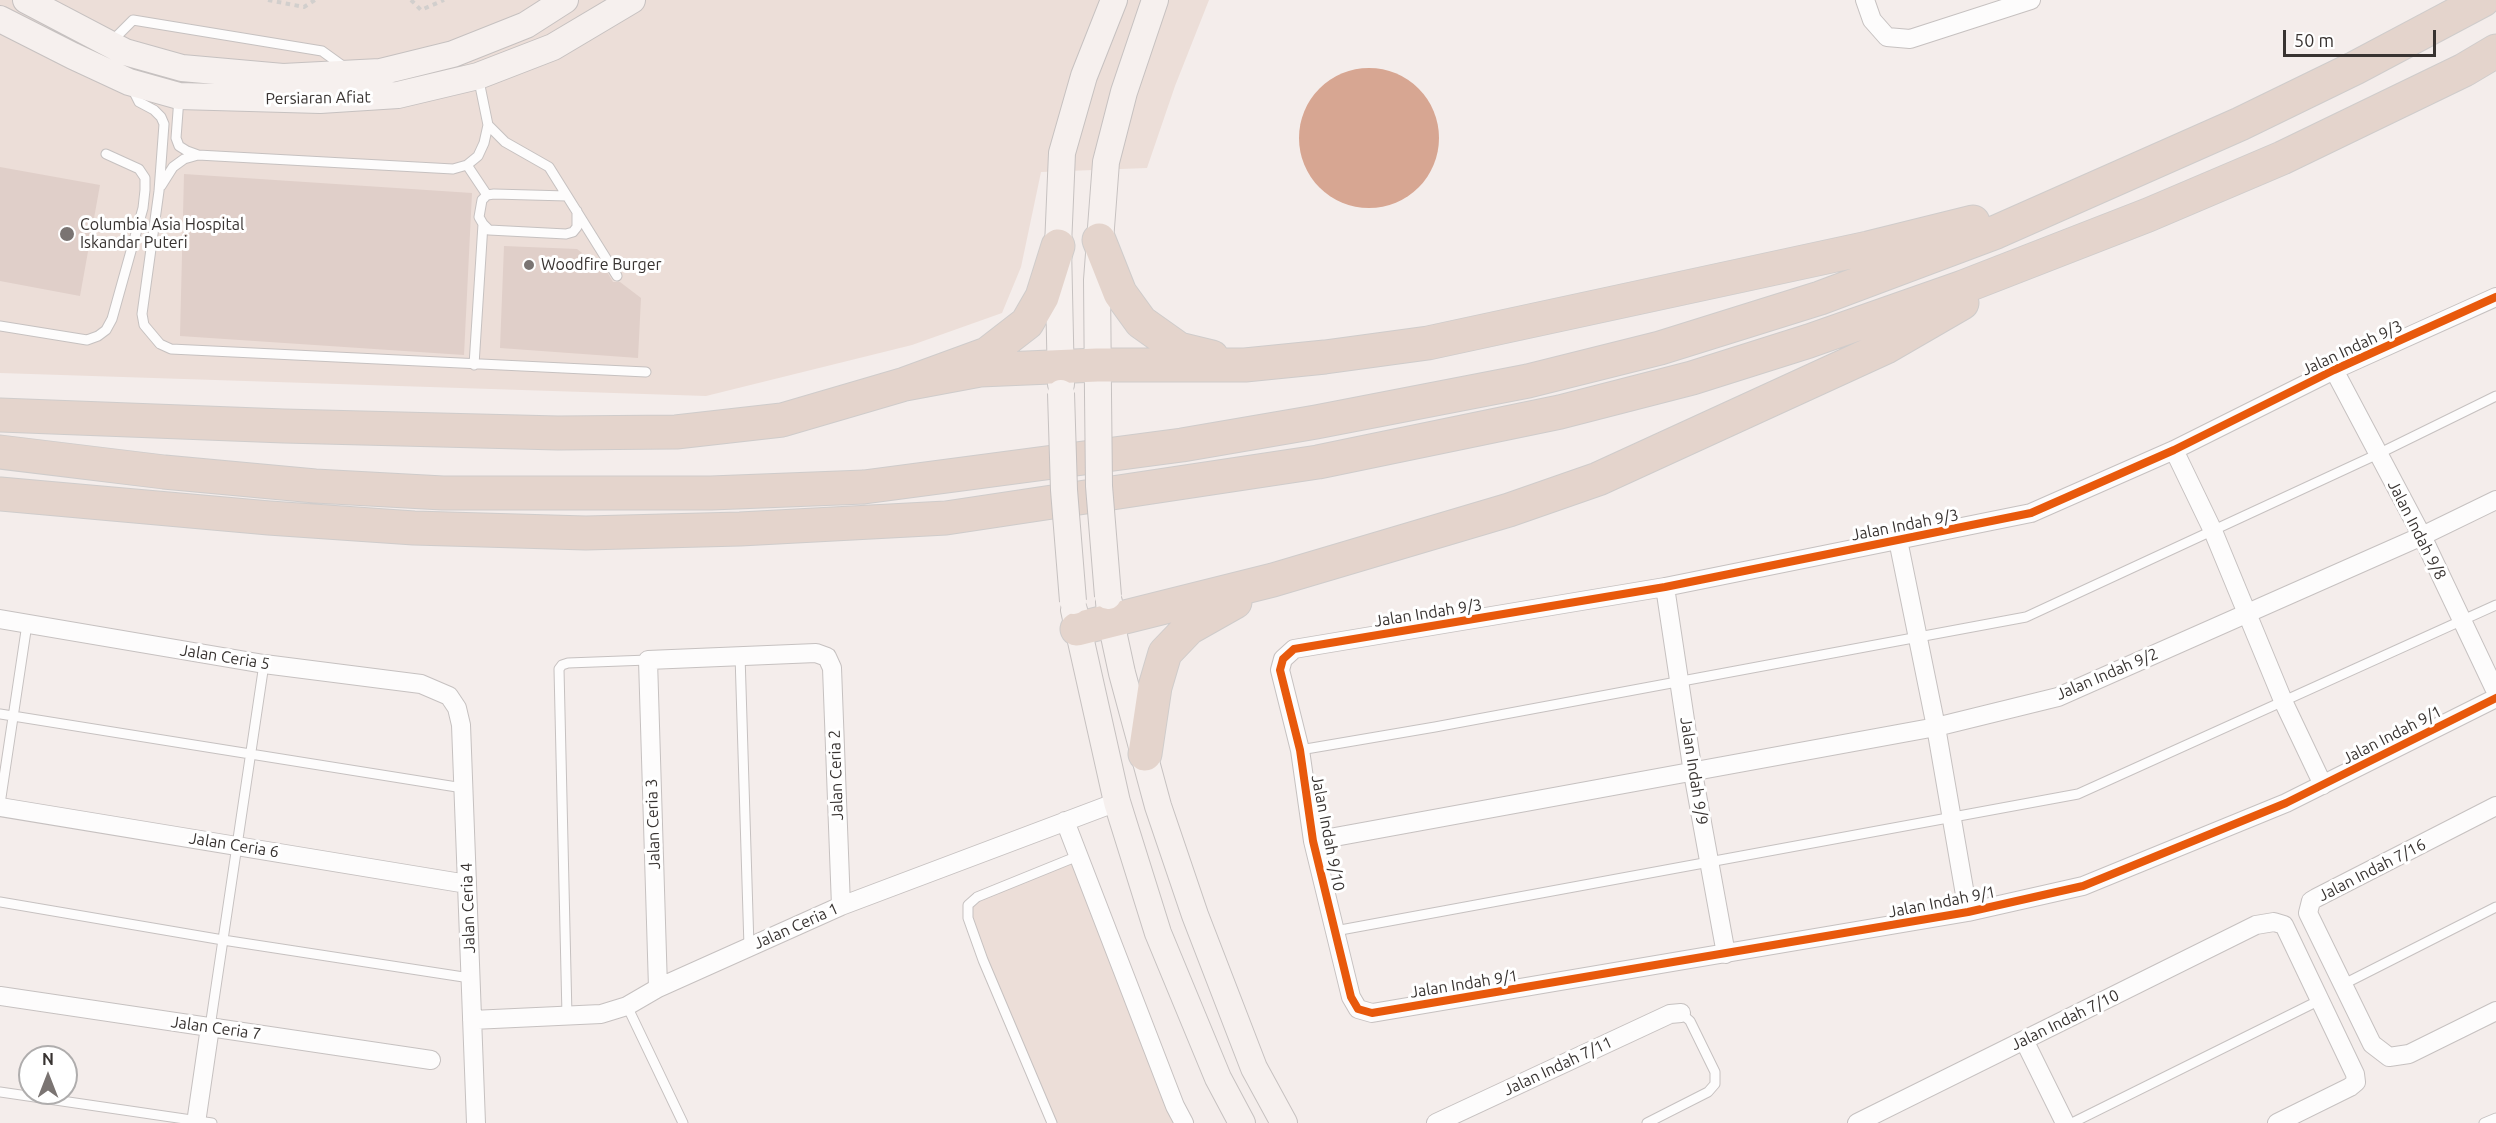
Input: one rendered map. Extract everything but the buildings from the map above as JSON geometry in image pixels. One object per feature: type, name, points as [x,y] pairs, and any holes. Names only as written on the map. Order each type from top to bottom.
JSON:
[{"type":"highway","points":[[0,452],[304,485],[443,493],[711,493],[864,487],[1182,445],[1316,422],[1528,381],[1660,348],[1820,298],[1996,232],[2240,124],[2355,68],[2483,0]]},
{"type":"highway","points":[[0,494],[269,519],[414,528],[586,533],[740,529],[946,518],[1318,462],[1560,412],[1692,378],[1799,344],[2027,263],[2148,215],[2282,158],[2464,70],[2496,51]]},
{"type":"highway","points":[[905,384],[980,370],[1061,380],[1097,380],[1325,357],[1428,343],[1856,251],[1975,222],[2042,210]]},
{"type":"highway","points":[[1099,240],[1120,293],[1141,322],[1179,349],[1245,365]]},
{"type":"highway","points":[[0,415],[284,426],[558,433],[676,432],[782,420],[905,384],[987,354],[1027,323],[1042,297],[1058,246]]},
{"type":"highway","points":[[1075,615],[1273,580],[1509,510],[1598,479],[1886,347],[2027,263]]},
{"type":"highway","points":[[1145,754],[1155,687],[1165,653],[1189,628],[1273,580]]},
{"type":"main road","name":"Persiaran Afiat","points":[[26,0],[125,52],[182,68],[283,77],[380,72],[453,54],[526,25],[565,0]]},
{"type":"main road","name":"Persiaran Afiat","points":[[0,19],[73,57],[129,81],[179,96],[320,100],[398,95],[478,76],[553,47],[632,0]]},
{"type":"main road","points":[[1114,0],[1084,76],[1062,153],[1058,246],[1064,490],[1075,615],[1117,802],[1158,933],[1218,1078],[1242,1123]]},
{"type":"main road","points":[[1155,0],[1124,92],[1106,162],[1099,240],[1097,380],[1099,486],[1110,609],[1158,806],[1195,915],[1254,1068],[1284,1123]]},
{"type":"main road","points":[[179,96],[182,68]]},
{"type":"street","points":[[1865,0],[1872,20],[1887,37],[1910,39],[2031,0]]},
{"type":"street","name":"Jalan Indah 9/3","points":[[1283,659],[1294,649],[1665,587],[2031,513],[2174,450],[2334,370],[2496,297]]},
{"type":"street","name":"Jalan Indah 9/8","points":[[2334,370],[2422,536],[2496,692]]},
{"type":"street","points":[[2174,450],[2213,531],[2284,703],[2323,785]]},
{"type":"street","name":"Jalan Indah 9/2","points":[[1313,841],[1936,727],[2058,697],[2422,536],[2496,500]]},
{"type":"street","points":[[1898,540],[1936,727],[1968,912]]},
{"type":"street","name":"Jalan Indah 9/9","points":[[1665,587],[1693,773],[1726,954]]},
{"type":"street","name":"Jalan Ceria 5","points":[[0,620],[264,664],[421,684],[449,696]]},
{"type":"street","name":"Jalan Ceria 2","points":[[740,655],[816,653],[827,657],[832,668],[841,906]]},
{"type":"street","points":[[648,660],[740,655]]},
{"type":"street","name":"Jalan Indah 9/10","points":[[1283,659],[1280,670],[1300,750],[1313,841],[1351,997],[1358,1009]]},
{"type":"street","name":"Jalan Ceria 3","points":[[648,660],[658,988]]},
{"type":"street","name":"Jalan Ceria 4","points":[[449,696],[457,708],[461,725],[476,1123]]},
{"type":"street","name":"Jalan Indah 9/1","points":[[1358,1009],[1372,1013],[1726,954],[1968,912],[2084,886],[2286,803],[2496,698]]},
{"type":"street","name":"Jalan Ceria 1","points":[[472,1020],[601,1014],[627,1006],[658,988],[841,906],[1117,802]]},
{"type":"street","name":"Jalan Ceria 6","points":[[0,805],[467,884]]},
{"type":"street","name":"Jalan Indah 7/16","points":[[2496,806],[2311,901],[2309,906],[2309,918],[2372,1044],[2389,1056],[2409,1054],[2496,1011]]},
{"type":"street","points":[[1065,821],[1175,1106],[1184,1123]]},
{"type":"street","name":"Jalan Indah 7/10","points":[[1857,1123],[2256,925],[2274,922],[2284,925],[2320,1000]]},
{"type":"street","name":"Jalan Ceria 7","points":[[0,996],[431,1060]]},
{"type":"street","points":[[2277,1123],[2356,1082],[2355,1074],[2320,1000]]},
{"type":"street","name":"Jalan Indah 7/11","points":[[1436,1123],[1670,1014],[1681,1013]]},
{"type":"street","points":[[202,1122],[210,1028]]},
{"type":"street","points":[[2024,1040],[2065,1123]]},
{"type":"lane","points":[[109,44],[133,20],[322,51],[354,73]]},
{"type":"lane","points":[[179,96],[176,138],[179,146],[187,152],[198,155],[453,169],[466,165],[478,156],[484,143],[488,125],[478,76]]},
{"type":"lane","points":[[129,81],[139,102],[154,110],[164,124],[159,191],[142,314],[144,325],[160,344],[171,349],[646,372]]},
{"type":"lane","points":[[488,125],[505,142],[549,167],[617,276]]},
{"type":"lane","points":[[0,326],[87,340],[106,330],[112,320],[143,208],[145,178],[139,169],[106,154]]},
{"type":"lane","points":[[159,191],[173,167],[184,159],[198,155]]},
{"type":"lane","points":[[466,165],[487,195]]},
{"type":"lane","points":[[567,196],[487,195],[479,207],[479,217],[489,230],[566,234],[573,232],[577,227],[577,211]]},
{"type":"lane","points":[[474,365],[483,224]]},
{"type":"lane","points":[[1300,750],[2026,617],[2378,454],[2496,396]]},
{"type":"lane","points":[[1335,932],[2078,794],[2284,703],[2496,604]]},
{"type":"lane","points":[[0,805],[27,624]]},
{"type":"lane","points":[[740,655],[750,947]]},
{"type":"lane","points":[[567,1016],[559,669],[568,663],[648,660]]},
{"type":"lane","points":[[210,1028],[264,664]]},
{"type":"lane","points":[[0,714],[464,788]]},
{"type":"lane","points":[[1052,1123],[983,960],[968,918],[968,905],[977,897],[1078,856]]},
{"type":"lane","points":[[0,902],[223,940],[470,978]]},
{"type":"lane","points":[[2344,984],[2496,907]]},
{"type":"lane","points":[[2072,1123],[2320,1000]]},
{"type":"lane","points":[[627,1006],[683,1123]]},
{"type":"lane","points":[[1647,1123],[1708,1092],[1715,1084],[1715,1072],[1690,1021],[1681,1013]]},
{"type":"lane","points":[[0,1092],[202,1122]]},
{"type":"lane","points":[[2484,1123],[2496,1118]]},
{"type":"path","points":[[268,0],[304,7],[315,0]]},
{"type":"path","points":[[411,0],[421,9],[444,0]]},
{"type":"shaded area","points":[[0,0],[1209,0],[1175,86],[1147,168],[1041,172],[1021,267],[1002,313],[912,345],[706,396],[0,373]]},
{"type":"shaded area","points":[[1369,68],[1396,74],[1408,80],[1418,89],[1427,99],[1433,111],[1439,138],[1433,165],[1427,177],[1418,187],[1408,196],[1396,202],[1369,208],[1342,202],[1330,196],[1320,187],[1311,177],[1305,165],[1299,138],[1305,111],[1311,99],[1320,89],[1330,80],[1342,74]]},
{"type":"shaded area","points":[[1083,850],[1181,1102],[1192,1123],[1050,1123],[997,1005],[964,920],[964,903],[976,892]]},
{"type":"cycle path","points":[[2496,297],[2334,370],[2174,450],[2031,513],[1665,587],[1294,649],[1283,659],[1280,670],[1300,750],[1313,841],[1351,997],[1358,1009],[1372,1013],[1968,912],[2083,886],[2286,803],[2496,698]]},
{"type":"place","name":"Columbia Asia Hospital Iskandar Puteri","points":[[67,234]]},
{"type":"place","name":"Woodfire Burger","points":[[529,265]]}]
